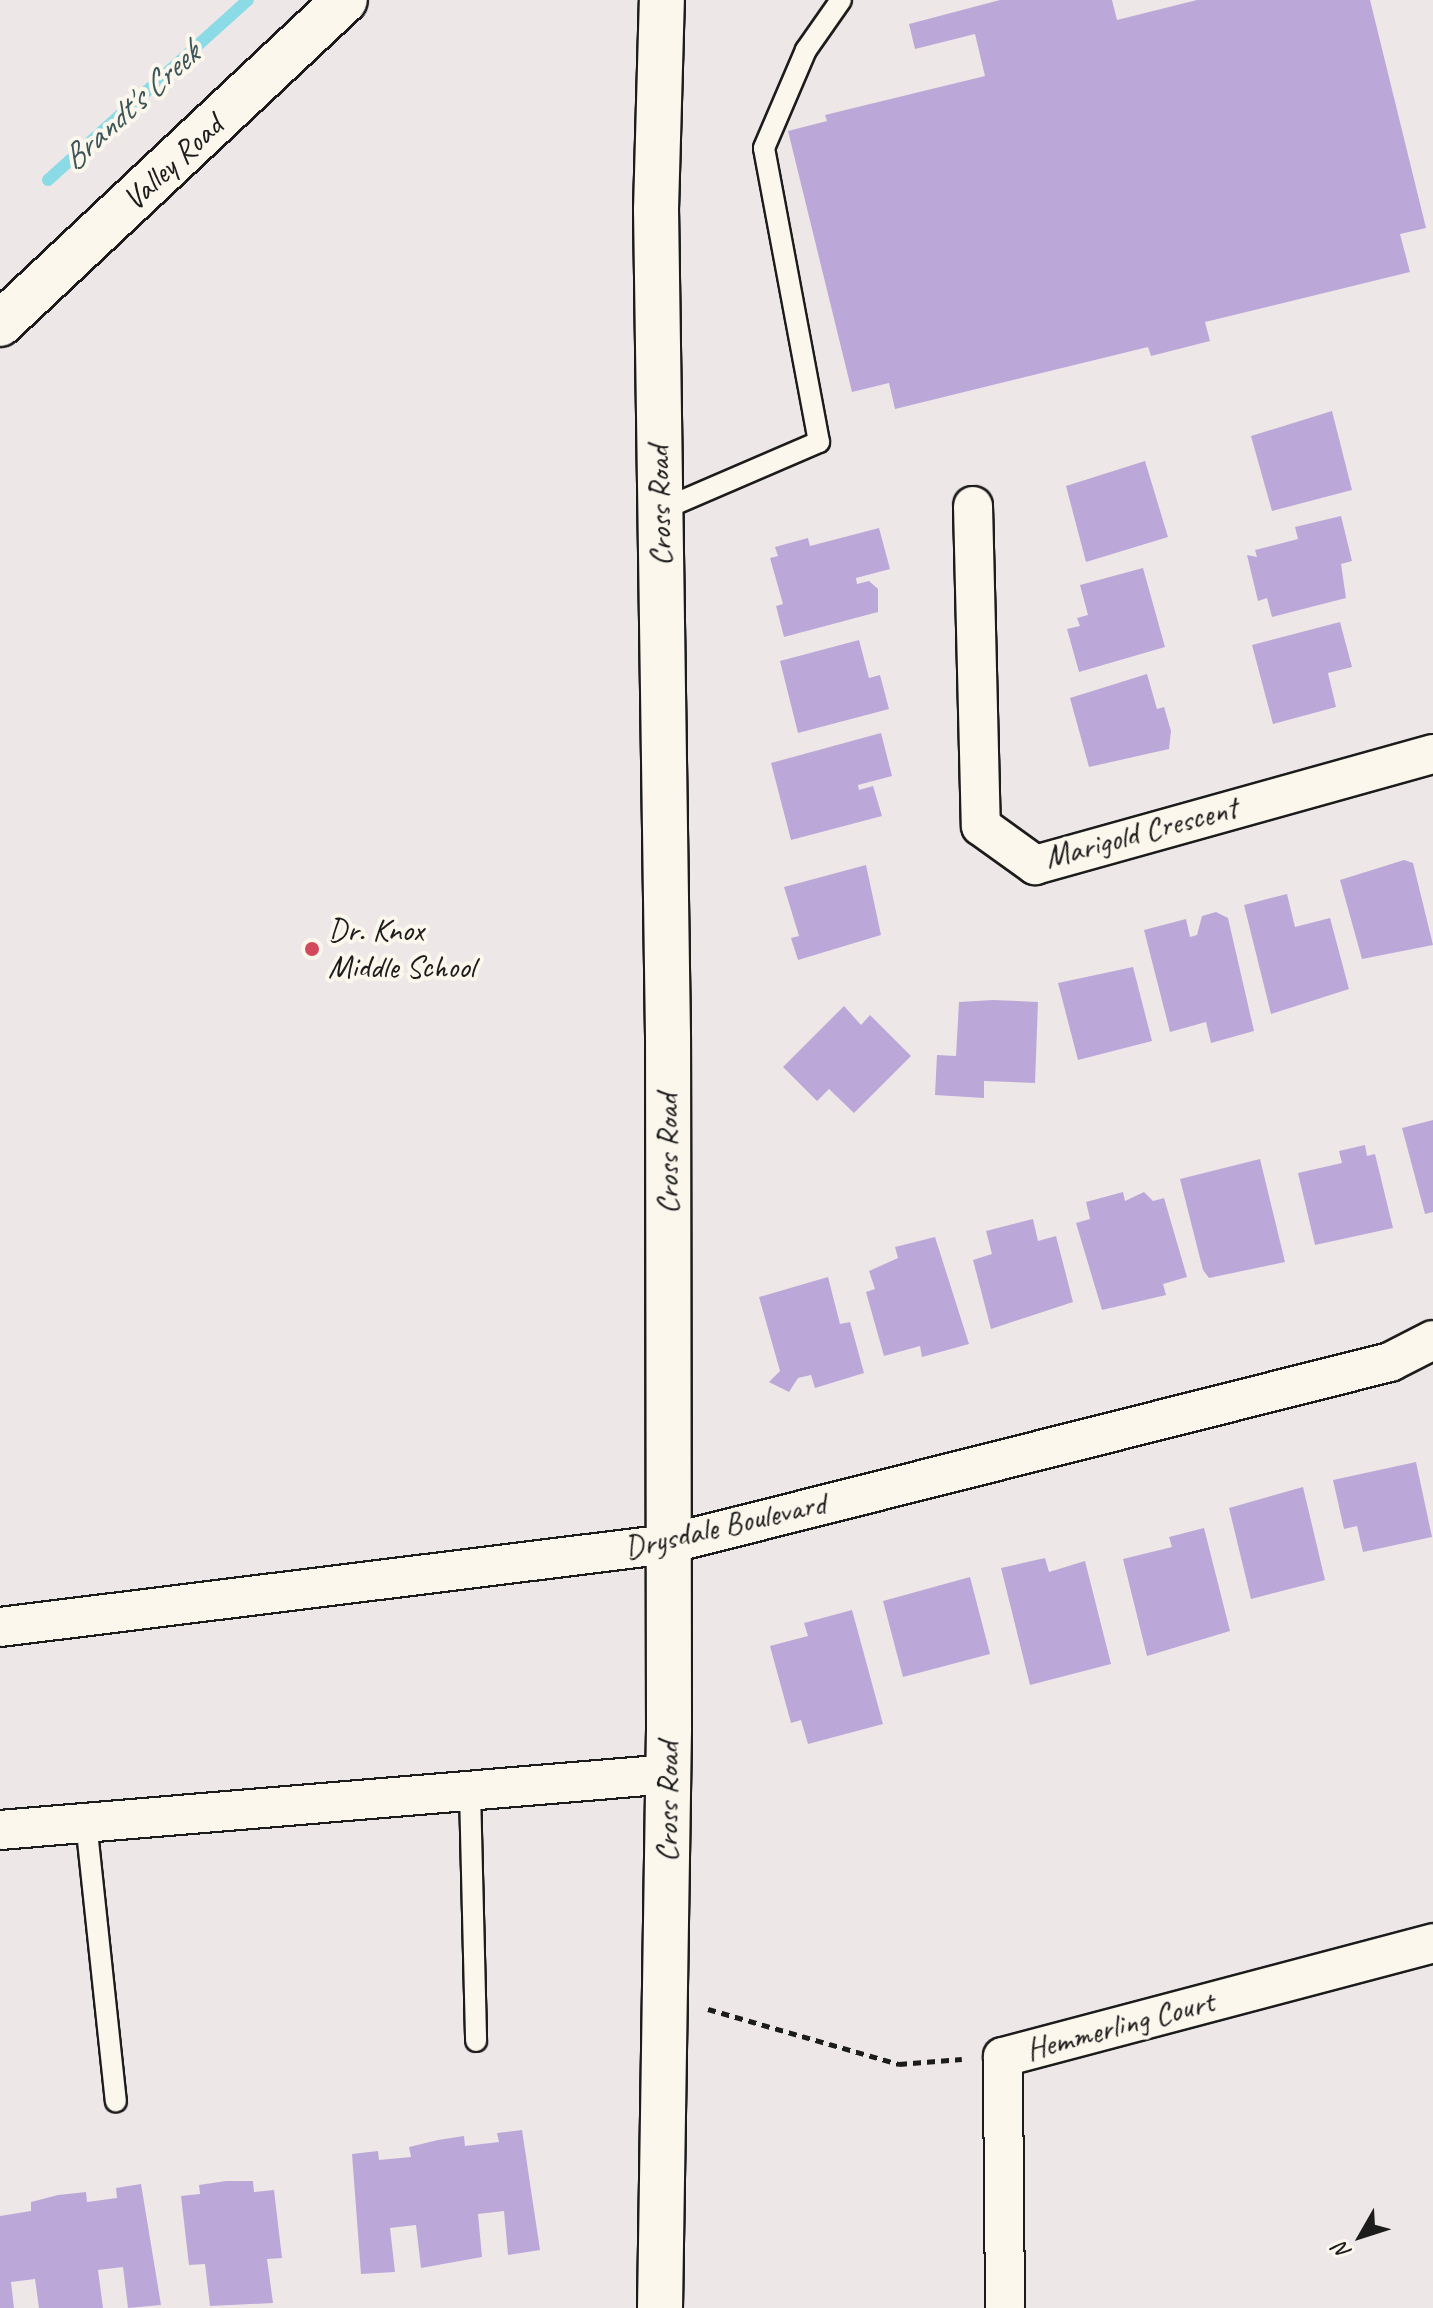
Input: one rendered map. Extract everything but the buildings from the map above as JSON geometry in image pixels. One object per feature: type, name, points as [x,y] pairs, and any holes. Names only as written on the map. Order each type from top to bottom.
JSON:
[{"type":"street","name":"Valley Road","points":[[0,324],[345,0]]},
{"type":"street","name":"Cross Road","points":[[660,2308],[669,1774],[661,510],[656,210],[662,0]]},
{"type":"street","name":"Marigold Crescent","points":[[973,506],[981,826],[1035,865],[1433,754]]},
{"type":"street","name":"Drysdale Boulevard","points":[[0,1627],[668,1544],[1390,1362],[1433,1340]]},
{"type":"street","points":[[0,1830],[669,1774]]},
{"type":"street","name":"Hemmerling Court","points":[[1005,2308],[1003,2057],[1433,1943]]},
{"type":"lane","points":[[661,510],[819,442],[764,148],[806,50],[841,0]]},
{"type":"lane","points":[[470,1791],[476,2041]]},
{"type":"lane","points":[[86,1822],[116,2101]]},
{"type":"path","points":[[665,1997],[899,2064],[1003,2057]]},
{"type":"waterway","name":"Brandt's Creek","points":[[48,180],[248,0]]},
{"type":"place","name":"Dr. Knox Middle School","points":[[312,949]]}]
